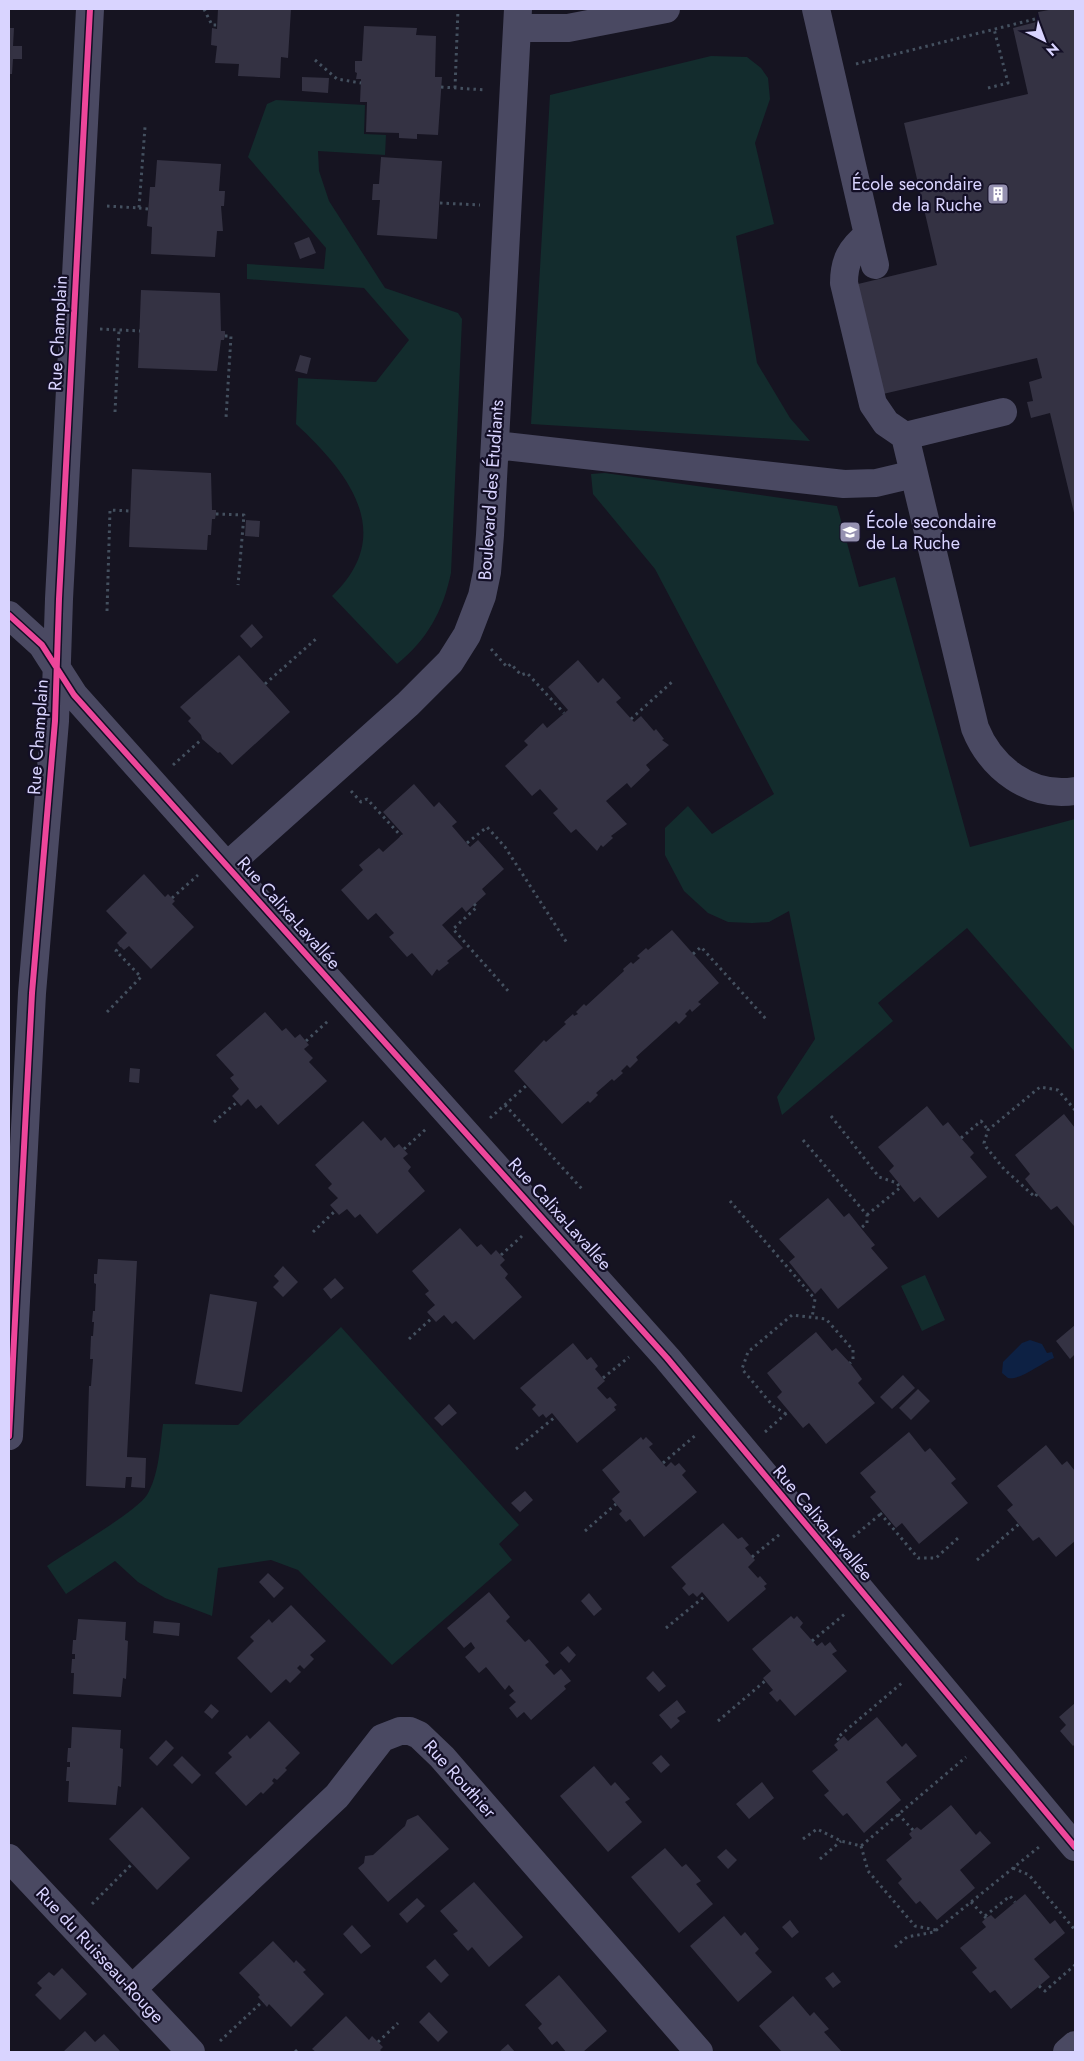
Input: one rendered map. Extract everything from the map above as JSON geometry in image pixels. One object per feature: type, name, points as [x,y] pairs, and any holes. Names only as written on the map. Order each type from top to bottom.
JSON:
[{"type":"street","name":"Rue Champlain","points":[[9,1436],[32,993],[51,772],[57,670],[90,9]]},
{"type":"street","points":[[518,18],[568,28],[666,9]]},
{"type":"street","points":[[816,9],[875,265]]},
{"type":"street","name":"Boulevard des Étudiants","points":[[222,861],[334,770],[434,679],[450,662],[467,635],[482,596],[487,572],[495,445],[518,18]]},
{"type":"street","points":[[868,235],[857,244],[848,256],[844,269],[844,283],[873,404],[886,423],[905,436],[975,728],[982,745],[999,766],[1010,775],[1028,785],[1048,791],[1075,791]]},
{"type":"street","points":[[905,436],[1003,412]]},
{"type":"street","points":[[495,445],[844,484],[876,483],[914,474]]},
{"type":"street","name":"Rue Calixa-Lavallée","points":[[9,615],[37,640],[74,696],[650,1339],[1068,1838]]},
{"type":"street","name":"Rue Routhier","points":[[132,1989],[337,1796],[382,1738],[400,1731],[410,1732],[427,1741],[442,1757],[699,2052]]},
{"type":"street","name":"Rue du Ruisseau-Rouge","points":[[9,1858],[191,2052]]},
{"type":"street","points":[[1067,2052],[1075,2045]]},
{"type":"path","points":[[204,9],[212,24],[218,25]]},
{"type":"path","points":[[455,88],[458,9]]},
{"type":"path","points":[[830,70],[1040,18]]},
{"type":"path","points":[[988,88],[1008,83],[994,29]]},
{"type":"path","points":[[315,60],[337,79],[361,83]]},
{"type":"path","points":[[441,87],[514,91]]},
{"type":"path","points":[[139,208],[145,127]]},
{"type":"path","points":[[440,203],[508,207]]},
{"type":"path","points":[[79,204],[149,209]]},
{"type":"path","points":[[73,328],[140,332]]},
{"type":"path","points":[[115,412],[119,330]]},
{"type":"path","points":[[225,336],[231,336],[226,418]]},
{"type":"path","points":[[107,611],[110,510],[130,511]]},
{"type":"path","points":[[216,514],[244,515],[238,586]]},
{"type":"path","points":[[467,635],[488,645],[507,666],[512,664],[521,675],[526,672],[564,713]]},
{"type":"path","points":[[265,684],[317,638]]},
{"type":"path","points":[[631,719],[672,682]]},
{"type":"path","points":[[153,783],[202,739]]},
{"type":"path","points":[[334,770],[361,802],[368,799],[401,836]]},
{"type":"path","points":[[467,844],[487,827],[505,847],[567,942]]},
{"type":"path","points":[[172,898],[222,861]]},
{"type":"path","points":[[474,904],[477,907],[453,929],[510,993]]},
{"type":"path","points":[[108,1012],[141,977],[116,951],[120,946]]},
{"type":"path","points":[[693,954],[701,947],[766,1019]]},
{"type":"path","points":[[470,1136],[527,1085]]},
{"type":"path","points":[[1038,1194],[1035,1197],[1029,1189],[1009,1174],[986,1147],[984,1143],[988,1130],[1040,1087],[1058,1090],[1075,1110]]},
{"type":"path","points":[[214,1122],[237,1102]]},
{"type":"path","points":[[505,1105],[582,1189]]},
{"type":"path","points":[[831,1116],[879,1177],[896,1183],[901,1187],[867,1215]]},
{"type":"path","points":[[961,1138],[981,1121],[988,1130]]},
{"type":"path","points":[[803,1140],[867,1215],[867,1223],[861,1228]]},
{"type":"path","points":[[730,1201],[800,1279],[814,1299],[812,1318]]},
{"type":"path","points":[[313,1232],[335,1211]]},
{"type":"path","points":[[786,1414],[773,1406],[742,1369],[748,1352],[792,1315],[826,1320],[853,1350],[853,1360],[850,1363]]},
{"type":"path","points":[[409,1338],[432,1318]]},
{"type":"path","points":[[603,1378],[650,1339]]},
{"type":"path","points":[[516,1449],[555,1417]]},
{"type":"path","points":[[663,1464],[716,1417]]},
{"type":"path","points":[[585,1531],[616,1504]]},
{"type":"path","points":[[831,1555],[882,1512],[918,1558],[936,1558],[958,1538]]},
{"type":"path","points":[[752,1556],[800,1517]]},
{"type":"path","points":[[977,1560],[1019,1524]]},
{"type":"path","points":[[666,1628],[705,1596]]},
{"type":"path","points":[[812,1641],[865,1596]]},
{"type":"path","points":[[839,1740],[837,1738],[923,1665]]},
{"type":"path","points":[[718,1721],[765,1681]]},
{"type":"path","points":[[861,1846],[986,1740]]},
{"type":"path","points":[[898,1814],[913,1830]]},
{"type":"path","points":[[803,1839],[817,1829],[841,1841],[861,1846]]},
{"type":"path","points":[[895,1947],[906,1937],[934,1932],[1013,1868],[1068,1838]]},
{"type":"path","points":[[820,1859],[841,1841]]},
{"type":"path","points":[[861,1846],[868,1871],[915,1926],[937,1930]]},
{"type":"path","points":[[92,1904],[132,1864]]},
{"type":"path","points":[[1013,1868],[1029,1875],[1075,1930]]},
{"type":"path","points":[[971,1902],[986,1917],[1010,1896],[1015,1902]]},
{"type":"path","points":[[1040,1986],[1044,1992],[1075,1965]]},
{"type":"path","points":[[220,2041],[263,2001]]},
{"type":"path","points":[[378,2042],[398,2023]]},
{"type":"green space","points":[[711,56],[747,57],[761,68],[768,78],[770,99],[755,143],[774,224],[736,236],[757,363],[790,418],[810,441],[531,424],[550,95]]},
{"type":"green space","points":[[276,100],[365,105],[364,134],[386,135],[385,155],[318,151],[319,171],[329,201],[385,288],[458,313],[462,319],[451,573],[448,587],[432,624],[417,645],[397,664],[332,596],[351,573],[361,550],[363,527],[358,505],[348,484],[333,463],[296,424],[298,378],[376,382],[409,340],[364,288],[247,279],[247,264],[324,269],[326,248],[248,157],[267,104]]},
{"type":"green space","points":[[605,473],[837,506],[859,587],[895,577],[970,847],[1075,819],[1075,1052],[967,928],[878,1003],[893,1021],[782,1115],[777,1097],[815,1039],[789,911],[769,922],[752,923],[728,922],[708,913],[684,891],[665,855],[665,828],[688,806],[712,834],[774,794],[655,569],[593,494],[591,474]]},
{"type":"green space","points":[[925,1275],[945,1320],[922,1331],[901,1286]]},
{"type":"green space","points":[[341,1327],[519,1525],[499,1544],[512,1560],[392,1665],[298,1570],[271,1560],[218,1568],[212,1616],[165,1598],[138,1582],[115,1561],[66,1594],[47,1566],[129,1512],[147,1495],[157,1470],[163,1424],[238,1425]]},
{"type":"water","points":[[1030,1340],[1042,1344],[1047,1353],[1052,1352],[1054,1358],[1018,1377],[1008,1378],[1002,1373],[1003,1362],[1022,1343]]},
{"type":"building","points":[[218,9],[291,9],[288,58],[281,57],[280,78],[238,76],[239,64],[215,63],[217,46],[211,45],[212,28],[217,29]]},
{"type":"building","name":"École secondaire de la Ruche","points":[[1054,9],[1075,9],[1075,517],[1050,413],[1031,418],[1027,402],[1033,401],[1029,382],[1042,378],[1037,358],[883,394],[858,284],[937,265],[904,123],[1028,94],[1013,28],[1040,21],[1038,12]]},
{"type":"building","points":[[364,26],[417,28],[416,35],[436,36],[435,77],[442,77],[438,135],[417,134],[417,139],[399,138],[399,133],[366,132],[367,102],[360,102],[361,79],[356,79],[357,73],[355,72],[355,61],[362,61]]},
{"type":"building","points":[[9,28],[14,28],[13,46],[22,46],[22,59],[13,59],[12,74],[9,74]]},
{"type":"building","points":[[302,77],[329,78],[328,93],[302,91]]},
{"type":"building","points":[[381,157],[442,161],[437,239],[377,235],[380,200],[372,200],[373,184],[379,184]]},
{"type":"building","points":[[157,160],[221,164],[219,191],[225,191],[224,206],[221,206],[223,231],[217,231],[215,257],[151,254],[152,227],[147,226],[150,187],[155,187]]},
{"type":"building","points":[[309,237],[316,253],[300,259],[294,243]]},
{"type":"building","points":[[141,290],[220,293],[221,331],[225,331],[225,336],[224,340],[221,340],[217,371],[138,368]]},
{"type":"building","points":[[300,355],[311,358],[307,374],[295,371]]},
{"type":"building","points":[[132,469],[211,473],[212,510],[216,510],[216,514],[215,519],[212,519],[211,535],[208,535],[207,550],[129,547]]},
{"type":"building","points":[[246,520],[260,521],[259,537],[245,536]]},
{"type":"building","points":[[252,624],[263,637],[251,648],[240,636]]},
{"type":"building","points":[[239,655],[290,712],[232,765],[220,752],[218,753],[202,739],[201,735],[188,721],[191,718],[180,707]]},
{"type":"building","points":[[578,660],[598,683],[603,678],[621,698],[616,702],[634,722],[641,716],[654,731],[656,729],[664,739],[662,740],[669,745],[646,765],[650,770],[631,788],[627,783],[606,801],[627,824],[611,836],[613,838],[603,847],[601,845],[597,851],[576,829],[571,833],[553,813],[558,809],[540,789],[532,796],[505,766],[528,745],[524,741],[543,723],[547,728],[568,710],[548,687]]},
{"type":"building","points":[[414,784],[434,807],[439,802],[457,822],[452,826],[470,847],[478,840],[504,869],[482,889],[486,894],[466,912],[462,907],[442,925],[463,948],[447,961],[449,963],[439,971],[437,969],[432,976],[412,953],[407,957],[389,937],[394,933],[376,913],[368,920],[341,890],[363,870],[359,865],[379,848],[383,852],[403,834],[383,812]]},
{"type":"building","points":[[144,874],[165,897],[168,894],[175,901],[172,904],[194,927],[151,969],[129,946],[124,950],[117,943],[127,933],[106,911]]},
{"type":"building","points":[[672,930],[719,983],[698,1002],[701,1004],[692,1012],[690,1009],[685,1014],[687,1016],[679,1024],[676,1021],[636,1057],[638,1060],[630,1068],[627,1065],[621,1071],[623,1073],[614,1081],[612,1079],[596,1093],[598,1095],[590,1103],[588,1101],[562,1124],[514,1071],[544,1040],[546,1042],[566,1024],[564,1022],[573,1014],[574,1016],[578,1014],[576,1012],[584,1004],[586,1006],[624,971],[623,969],[631,962],[633,964],[640,958],[637,956],[646,948],[648,950]]},
{"type":"building","points":[[265,1012],[282,1031],[286,1028],[295,1038],[300,1034],[309,1045],[304,1049],[313,1058],[309,1062],[327,1081],[278,1125],[261,1105],[256,1109],[248,1099],[241,1106],[232,1096],[239,1089],[230,1078],[234,1075],[216,1055]]},
{"type":"building","points":[[130,1068],[140,1069],[139,1083],[129,1082]]},
{"type":"building","points":[[927,1106],[943,1126],[948,1122],[974,1153],[970,1157],[987,1177],[938,1218],[920,1197],[914,1202],[889,1171],[894,1166],[878,1147]]},
{"type":"building","points":[[1064,1114],[1075,1128],[1074,1226],[1057,1206],[1051,1210],[1037,1194],[1025,1179],[1030,1174],[1015,1155]]},
{"type":"building","points":[[363,1121],[381,1141],[385,1137],[394,1148],[399,1144],[408,1154],[403,1158],[411,1167],[408,1171],[425,1191],[377,1234],[360,1214],[355,1218],[347,1209],[339,1215],[330,1205],[338,1198],[328,1188],[332,1184],[315,1165]]},
{"type":"building","points":[[828,1198],[844,1217],[849,1213],[875,1245],[871,1248],[888,1268],[838,1309],[821,1288],[815,1294],[789,1262],[795,1257],[779,1239]]},
{"type":"building","points":[[460,1228],[477,1247],[481,1244],[491,1255],[496,1250],[505,1260],[500,1265],[508,1274],[505,1278],[522,1297],[474,1340],[456,1321],[452,1324],[444,1315],[436,1322],[427,1312],[435,1305],[425,1294],[429,1291],[412,1271]]},
{"type":"building","points":[[98,1259],[137,1261],[127,1457],[146,1458],[145,1488],[131,1487],[132,1477],[126,1477],[125,1488],[86,1486],[89,1386],[91,1386],[93,1359],[90,1359],[91,1336],[93,1336],[93,1311],[95,1311],[96,1284],[94,1283],[94,1274],[97,1274]]},
{"type":"building","points":[[283,1266],[298,1282],[283,1297],[273,1287],[279,1281],[274,1276]]},
{"type":"building","points":[[335,1278],[344,1288],[331,1299],[323,1289]]},
{"type":"building","points":[[210,1294],[257,1302],[242,1392],[195,1384]]},
{"type":"building","points":[[1075,1325],[1075,1354],[1070,1359],[1056,1341]]},
{"type":"building","points":[[816,1332],[832,1351],[836,1348],[850,1363],[862,1379],[858,1383],[875,1403],[826,1444],[809,1423],[803,1428],[777,1397],[782,1392],[767,1373]]},
{"type":"building","points":[[573,1343],[587,1360],[591,1357],[598,1366],[595,1369],[605,1381],[597,1388],[607,1399],[610,1397],[617,1405],[614,1407],[616,1410],[577,1443],[552,1413],[546,1418],[543,1414],[539,1417],[532,1409],[536,1405],[520,1388]]},
{"type":"building","points":[[903,1375],[915,1388],[892,1409],[880,1397]]},
{"type":"building","points":[[918,1389],[930,1401],[911,1420],[899,1408]]},
{"type":"building","points":[[449,1404],[457,1413],[442,1426],[434,1418]]},
{"type":"building","points":[[909,1432],[925,1452],[930,1448],[956,1479],[951,1483],[968,1503],[919,1544],[902,1523],[896,1528],[870,1497],[876,1492],[860,1473]]},
{"type":"building","points":[[641,1437],[643,1440],[646,1437],[653,1444],[649,1447],[666,1467],[671,1462],[675,1466],[679,1463],[686,1471],[682,1475],[697,1492],[644,1537],[630,1519],[626,1522],[619,1514],[622,1511],[612,1499],[620,1492],[602,1470]]},
{"type":"building","points":[[1046,1445],[1062,1465],[1067,1461],[1075,1471],[1075,1541],[1056,1557],[1039,1537],[1033,1541],[1007,1510],[1013,1505],[997,1486]]},
{"type":"building","points":[[525,1491],[533,1500],[520,1512],[511,1503]]},
{"type":"building","points":[[723,1523],[738,1539],[742,1537],[749,1545],[745,1548],[755,1560],[748,1567],[758,1578],[760,1576],[767,1584],[764,1586],[766,1589],[728,1622],[702,1592],[697,1597],[693,1593],[689,1596],[682,1588],[686,1584],[671,1567]]},
{"type":"building","points":[[268,1573],[284,1588],[274,1598],[259,1582]]},
{"type":"building","points":[[489,1592],[510,1617],[506,1621],[525,1642],[529,1639],[549,1662],[545,1665],[554,1675],[561,1669],[571,1681],[564,1686],[566,1689],[531,1720],[524,1712],[517,1718],[509,1708],[516,1702],[509,1695],[514,1691],[509,1685],[505,1690],[486,1667],[479,1673],[465,1657],[475,1648],[471,1642],[464,1648],[447,1628]]},
{"type":"building","points":[[589,1593],[602,1609],[594,1616],[581,1601]]},
{"type":"building","points":[[291,1605],[326,1641],[310,1655],[314,1659],[304,1669],[300,1665],[297,1668],[301,1672],[290,1683],[286,1679],[271,1693],[237,1658],[254,1641],[250,1637],[269,1619],[272,1623]]},
{"type":"building","points":[[791,1616],[794,1619],[797,1616],[803,1623],[800,1627],[817,1646],[822,1642],[825,1646],[830,1642],[837,1651],[832,1654],[847,1671],[795,1716],[780,1699],[777,1702],[769,1693],[773,1690],[763,1678],[771,1671],[752,1649]]},
{"type":"building","points":[[78,1619],[126,1622],[125,1640],[128,1641],[126,1679],[123,1678],[121,1697],[73,1694],[74,1673],[71,1673],[72,1659],[75,1659],[75,1654],[72,1654],[73,1640],[76,1640]]},
{"type":"building","points":[[154,1621],[180,1623],[179,1636],[153,1633]]},
{"type":"building","points":[[568,1646],[576,1655],[569,1663],[560,1653]]},
{"type":"building","points":[[653,1671],[666,1686],[659,1692],[646,1678]]},
{"type":"building","points":[[677,1700],[686,1712],[677,1718],[680,1721],[671,1729],[659,1715]]},
{"type":"building","points":[[1075,1703],[1075,1744],[1073,1746],[1060,1731],[1066,1725],[1059,1717]]},
{"type":"building","points":[[211,1704],[219,1711],[212,1719],[204,1712]]},
{"type":"building","points":[[877,1717],[902,1747],[906,1743],[917,1756],[886,1782],[901,1800],[864,1833],[847,1813],[843,1816],[824,1795],[829,1791],[812,1771],[838,1750],[834,1745],[844,1736],[848,1741]]},
{"type":"building","points":[[269,1721],[300,1753],[285,1768],[287,1770],[277,1780],[274,1778],[272,1781],[274,1783],[263,1794],[261,1792],[246,1806],[215,1773],[232,1757],[228,1753],[247,1735],[250,1739]]},
{"type":"building","points":[[72,1727],[121,1730],[120,1748],[123,1749],[121,1787],[118,1786],[116,1805],[68,1802],[69,1781],[66,1781],[67,1767],[70,1767],[70,1762],[67,1762],[68,1748],[71,1748]]},
{"type":"building","points":[[166,1740],[174,1748],[157,1766],[149,1758]]},
{"type":"building","points":[[661,1755],[670,1765],[661,1773],[652,1763]]},
{"type":"building","points":[[182,1756],[201,1775],[192,1784],[173,1765]]},
{"type":"building","points":[[594,1766],[611,1786],[615,1782],[630,1799],[625,1802],[642,1822],[608,1852],[560,1796]]},
{"type":"building","points":[[762,1782],[774,1798],[749,1819],[736,1804]]},
{"type":"building","points":[[951,1805],[976,1835],[980,1831],[991,1843],[960,1870],[975,1888],[937,1920],[920,1901],[916,1904],[898,1883],[902,1879],[886,1860],[912,1838],[909,1834],[913,1830],[917,1827],[921,1830]]},
{"type":"building","points":[[142,1807],[190,1858],[157,1890],[109,1839]]},
{"type":"building","points":[[418,1815],[449,1849],[388,1902],[358,1868],[364,1863],[365,1856],[373,1855],[405,1826],[407,1820]]},
{"type":"building","points":[[665,1848],[682,1867],[686,1864],[701,1881],[696,1884],[713,1904],[679,1933],[631,1877]]},
{"type":"building","points":[[726,1849],[737,1860],[728,1869],[717,1857]]},
{"type":"building","points":[[474,1882],[523,1937],[489,1967],[472,1947],[468,1951],[453,1934],[458,1931],[440,1911]]},
{"type":"building","points":[[1025,1894],[1050,1924],[1055,1920],[1065,1933],[1034,1959],[1050,1977],[1011,2009],[995,1990],[990,1993],[972,1972],[977,1968],[960,1948],[986,1927],[982,1922],[986,1918],[991,1915],[995,1919]]},
{"type":"building","points":[[417,1898],[425,1906],[407,1923],[399,1914]]},
{"type":"building","points":[[724,1916],[741,1936],[745,1932],[759,1949],[755,1953],[772,1972],[738,2002],[690,1946]]},
{"type":"building","points":[[790,1920],[799,1932],[792,1938],[782,1927]]},
{"type":"building","points":[[352,1925],[371,1946],[361,1954],[343,1934]]},
{"type":"building","points":[[273,1941],[294,1963],[296,1960],[306,1970],[303,1972],[324,1994],[291,2027],[269,2004],[267,2007],[258,1997],[260,1995],[239,1973]]},
{"type":"building","points":[[435,1959],[449,1975],[441,1983],[426,1967]]},
{"type":"building","points":[[62,1968],[87,1994],[60,2020],[35,1995],[42,1988],[37,1983],[49,1972],[54,1976]]},
{"type":"building","points":[[833,1972],[841,1982],[833,1988],[825,1978]]},
{"type":"building","points":[[559,1975],[607,2031],[583,2052],[566,2052],[557,2041],[552,2045],[538,2028],[542,2024],[525,2005]]},
{"type":"building","points":[[793,1996],[810,2016],[814,2012],[829,2029],[824,2032],[842,2052],[782,2052],[759,2026]]},
{"type":"building","points":[[429,2012],[448,2032],[438,2042],[419,2022]]},
{"type":"building","points":[[346,2016],[369,2040],[372,2036],[383,2047],[380,2050],[382,2052],[316,2052],[312,2049]]},
{"type":"building","points":[[85,2031],[95,2042],[104,2034],[121,2052],[63,2052]]},
{"type":"building","points":[[508,2044],[515,2052],[499,2052]]},
{"type":"cycle path","points":[[9,1436],[32,993],[55,721],[59,599],[90,9]]},
{"type":"cycle path","points":[[9,615],[42,645],[74,695],[667,1358],[1075,1847]]},
{"type":"place","name":"École secondaire de la Ruche","points":[[998,194]]},
{"type":"place","name":"École secondaire de La Ruche","points":[[850,532]]}]
